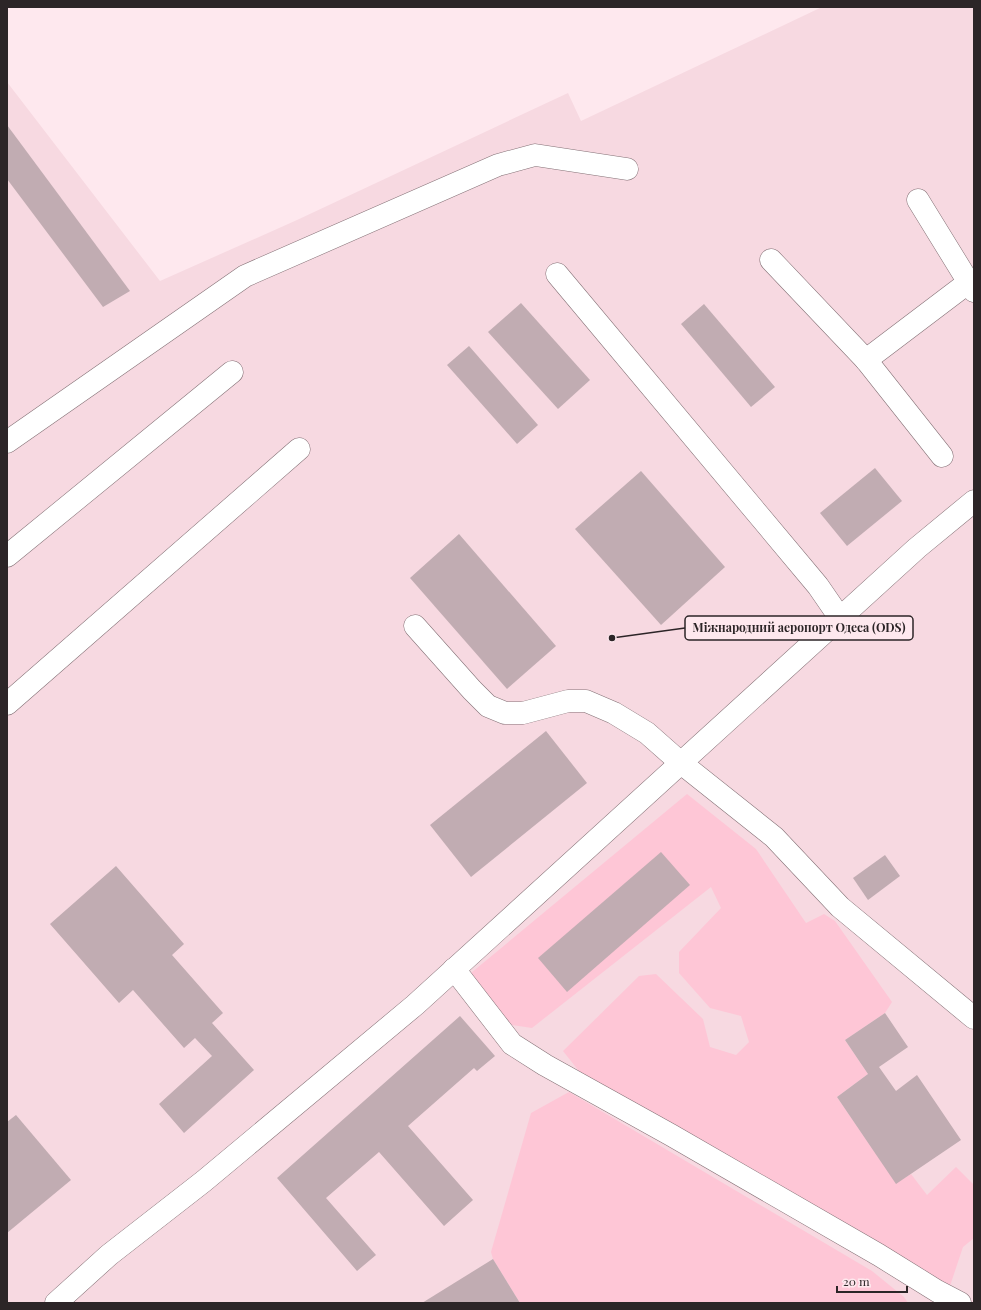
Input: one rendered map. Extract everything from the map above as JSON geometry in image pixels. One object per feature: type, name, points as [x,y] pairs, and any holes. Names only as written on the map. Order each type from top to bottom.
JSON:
[{"type":"lane","points":[[7,442],[245,276],[498,164],[536,155],[627,169]]},
{"type":"lane","points":[[866,360],[971,286],[918,200]]},
{"type":"lane","points":[[771,260],[866,360],[942,456]]},
{"type":"lane","points":[[557,274],[818,586],[840,618]]},
{"type":"lane","points":[[7,556],[232,372]]},
{"type":"lane","points":[[7,704],[299,449]]},
{"type":"lane","points":[[56,1303],[109,1255],[204,1180],[409,1010],[917,548],[974,501]]},
{"type":"lane","points":[[415,626],[488,706],[505,713],[523,713],[568,701],[586,701],[614,713],[646,733],[681,763],[774,836],[840,907],[974,1018]]},
{"type":"lane","points":[[454,969],[512,1044],[545,1065],[678,1139],[960,1303]]},
{"type":"shaded area","points":[[822,7],[974,7],[974,1303],[7,1303],[7,82],[160,281],[297,220],[568,93],[581,121]]},
{"type":"shaded area","points":[[687,794],[756,849],[806,923],[824,914],[835,921],[892,1002],[885,1013],[845,1040],[868,1074],[837,1097],[896,1183],[911,1174],[927,1195],[956,1167],[974,1185],[974,1238],[963,1247],[948,1292],[586,1080],[563,1051],[639,976],[656,974],[703,1019],[710,1047],[736,1055],[749,1042],[741,1016],[710,1008],[679,973],[679,952],[721,908],[711,887],[532,1028],[512,1025],[498,1016],[471,973]]},
{"type":"shaded area","points":[[569,1092],[872,1271],[904,1297],[908,1303],[520,1303],[493,1259],[491,1252],[531,1113]]},
{"type":"building","points":[[7,125],[130,291],[103,307],[7,179]]},
{"type":"building","points":[[521,303],[590,380],[558,409],[488,332]]},
{"type":"building","points":[[704,304],[775,387],[751,407],[681,324]]},
{"type":"building","points":[[469,346],[538,425],[517,444],[447,365]]},
{"type":"building","points":[[875,468],[902,501],[847,546],[820,513]]},
{"type":"building","points":[[641,471],[725,567],[661,625],[575,529]]},
{"type":"building","points":[[459,534],[556,646],[507,689],[410,578]]},
{"type":"building","points":[[546,731],[587,783],[471,877],[430,825]]},
{"type":"building","points":[[661,852],[690,885],[567,992],[538,958]]},
{"type":"building","points":[[885,855],[900,876],[868,900],[853,878]]},
{"type":"building","points":[[116,866],[184,944],[172,955],[223,1013],[212,1023],[254,1070],[184,1133],[159,1104],[212,1056],[195,1038],[184,1048],[133,990],[119,1003],[50,924]]},
{"type":"building","points":[[885,1013],[908,1047],[879,1067],[896,1091],[917,1075],[961,1140],[896,1184],[837,1097],[868,1074],[845,1040]]},
{"type":"building","points":[[460,1016],[495,1056],[477,1071],[474,1068],[408,1126],[473,1200],[444,1226],[379,1152],[326,1198],[376,1255],[357,1271],[277,1178]]},
{"type":"building","points":[[16,1115],[71,1180],[7,1233],[7,1122]]},
{"type":"building","points":[[493,1259],[520,1303],[422,1303]]},
{"type":"place","name":"Міжнародний аеропорт Одеса (ODS)","points":[[612,638]]}]
